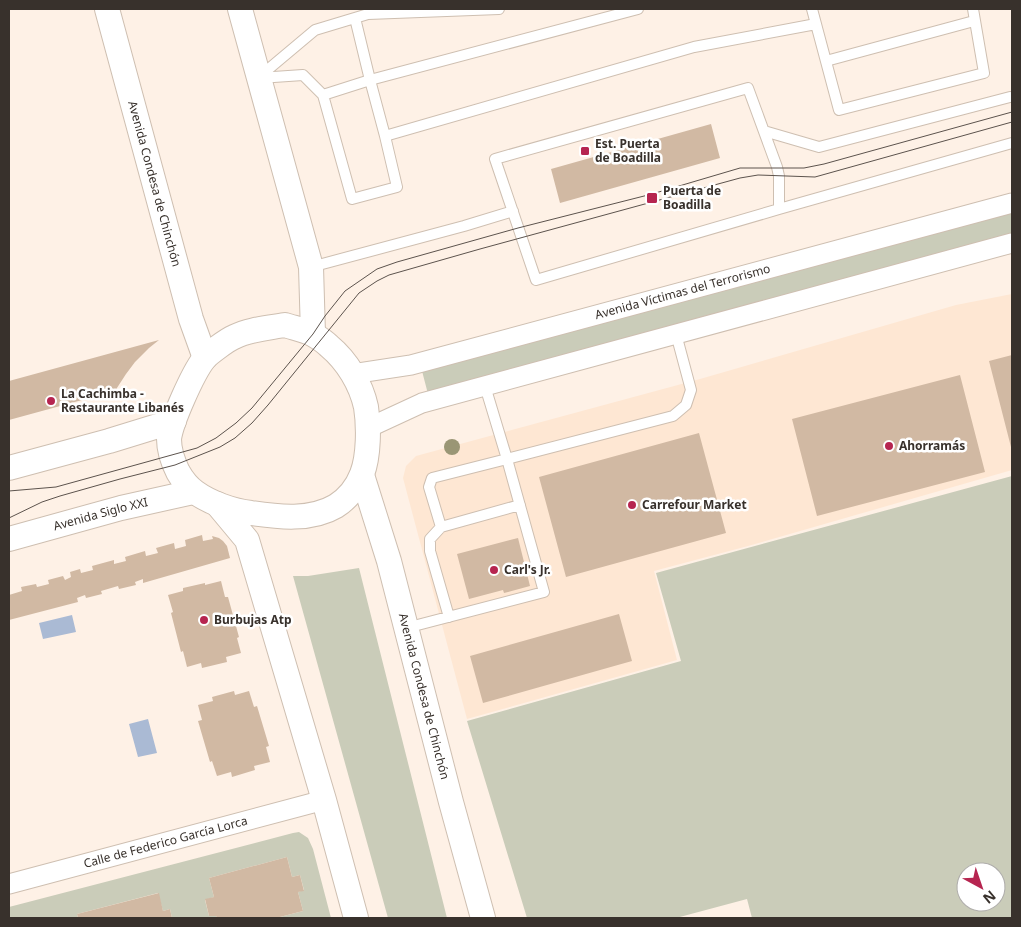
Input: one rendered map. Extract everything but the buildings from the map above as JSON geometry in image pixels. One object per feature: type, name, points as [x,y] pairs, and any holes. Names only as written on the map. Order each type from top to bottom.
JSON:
[{"type":"street","name":"Avenida Condesa de Chinchón","points":[[107,9],[191,319],[204,358]]},
{"type":"street","points":[[240,9],[311,267],[313,334]]},
{"type":"street","name":"Avenida Víctimas del Terrorismo","points":[[352,374],[411,365],[1012,203]]},
{"type":"street","points":[[368,428],[422,404],[1012,243]]},
{"type":"street","points":[[285,325],[313,334],[342,359],[352,374],[366,406],[368,428],[366,456],[362,474],[354,490],[334,507],[314,514],[290,518],[241,512],[217,504],[193,492],[182,479],[175,465],[169,439],[174,421],[194,374],[204,358],[233,337],[257,329],[285,325]]},
{"type":"street","points":[[9,468],[174,421]]},
{"type":"street","name":"Avenida Condesa de Chinchón","points":[[362,474],[387,555],[483,918]]},
{"type":"street","name":"Avenida Siglo XXI","points":[[9,539],[121,508],[193,492]]},
{"type":"street","points":[[217,504],[247,540],[324,800],[356,918]]},
{"type":"street","name":"Calle de Federico García Lorca","points":[[9,884],[324,800]]},
{"type":"lane","points":[[258,78],[314,30],[368,14],[499,9]]},
{"type":"lane","points":[[323,95],[370,80],[638,9]]},
{"type":"lane","points":[[812,9],[840,110],[984,73],[973,9]]},
{"type":"lane","points":[[258,78],[303,75],[323,95],[352,199],[397,187],[355,18]]},
{"type":"lane","points":[[826,61],[974,21]]},
{"type":"lane","points":[[385,136],[694,47],[816,24]]},
{"type":"lane","points":[[779,208],[777,168],[748,88],[495,159],[536,280],[779,208],[1012,143]]},
{"type":"lane","points":[[764,131],[818,147],[1010,96]]},
{"type":"lane","points":[[311,267],[513,211]]},
{"type":"lane","points":[[440,527],[430,487],[432,478],[673,416],[686,405],[691,390],[676,334]]},
{"type":"lane","points":[[406,628],[544,592],[485,386]]},
{"type":"lane","points":[[449,617],[430,550],[430,539],[440,527],[520,504]]},
{"type":"shaded area","points":[[1012,294],[1012,470],[654,571],[677,660],[467,719],[403,478],[406,466],[416,456],[700,379],[956,305]]},
{"type":"green space","points":[[1012,212],[1012,234],[428,394],[422,371]]},
{"type":"green space","points":[[1012,476],[1012,918],[752,918],[747,899],[676,918],[527,918],[467,721],[681,661],[656,573]]},
{"type":"green space","points":[[359,568],[447,918],[388,918],[293,576],[308,576]]},
{"type":"green space","points":[[299,832],[308,838],[313,849],[331,918],[276,918],[303,911],[298,892],[304,890],[300,875],[292,877],[287,857],[209,878],[214,897],[205,900],[209,916],[216,916],[217,918],[172,918],[170,909],[163,911],[158,893],[77,914],[78,918],[9,918],[9,907]]},
{"type":"water","points":[[72,615],[76,632],[43,639],[39,623]]},
{"type":"water","points":[[148,719],[157,753],[138,757],[129,724]]},
{"type":"tram line","points":[[9,491],[56,487],[197,448],[216,438],[252,408],[313,334],[345,291],[377,269],[518,228],[652,194],[740,168],[804,168],[824,164],[1012,112]]},
{"type":"tram line","points":[[9,518],[42,502],[60,496],[175,465],[220,447],[235,438],[268,405],[359,293],[389,275],[740,178],[758,175],[815,177],[1012,122]]},
{"type":"place","name":"Est. Puerta de Boadilla","points":[[585,151]]},
{"type":"place","name":"Puerta de Boadilla","points":[[652,198]]},
{"type":"place","name":"La Cachimba - Restaurante Libanés","points":[[51,401]]},
{"type":"place","name":"Ahorramás","points":[[889,446]]},
{"type":"place","name":"Carrefour Market","points":[[632,505]]},
{"type":"place","name":"Carl's Jr.","points":[[494,570]]},
{"type":"place","name":"Burbujas Atp","points":[[204,620]]}]
